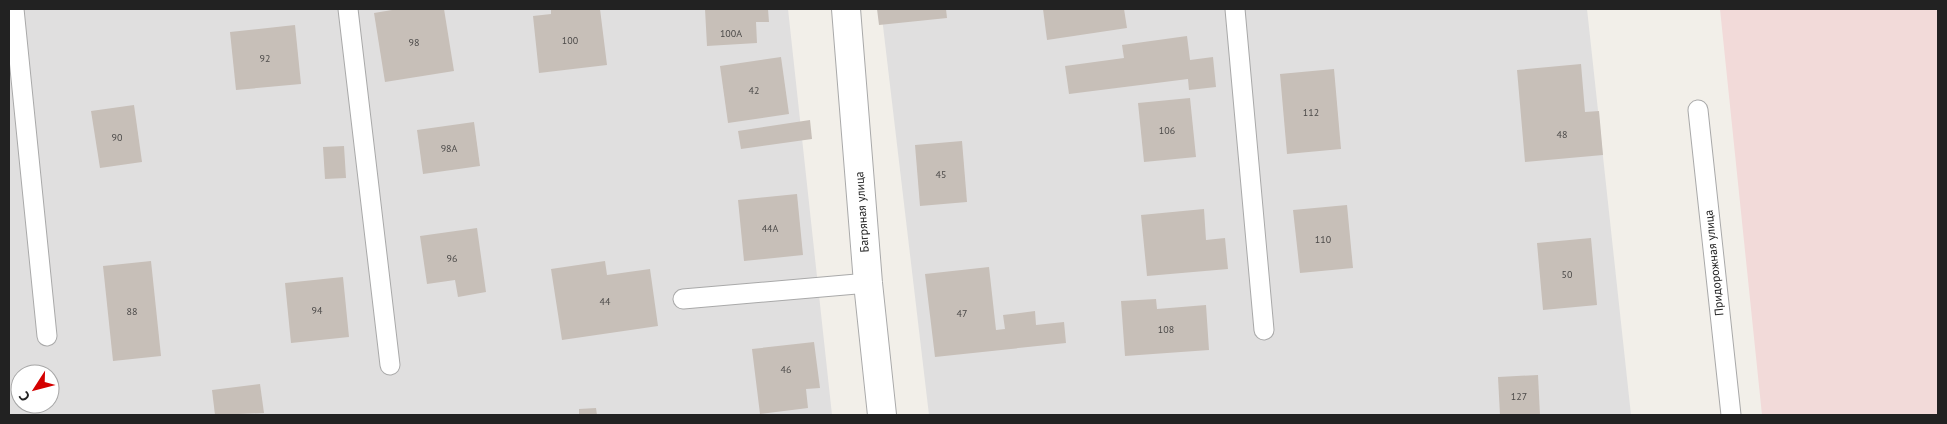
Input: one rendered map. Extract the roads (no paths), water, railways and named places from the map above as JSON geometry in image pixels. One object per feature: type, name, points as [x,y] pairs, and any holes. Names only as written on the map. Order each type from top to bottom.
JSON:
[{"type":"street","name":"Багряная улица","points":[[846,9],[868,283],[882,415]]},
{"type":"lane","points":[[14,9],[47,336]]},
{"type":"lane","points":[[348,9],[390,365]]},
{"type":"lane","points":[[1235,9],[1264,330]]},
{"type":"lane","name":"Придорожная улица","points":[[1698,110],[1731,415]]},
{"type":"lane","points":[[683,299],[868,283]]}]
